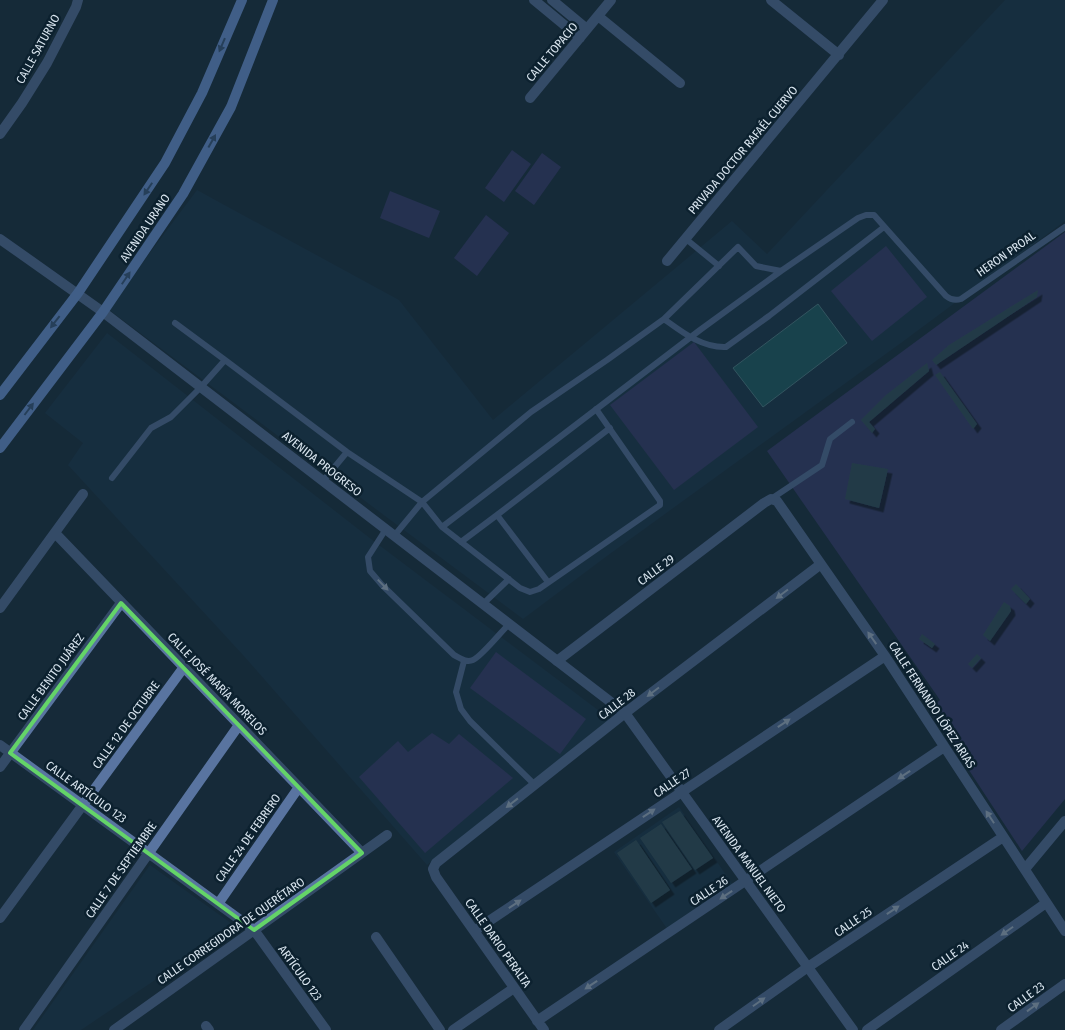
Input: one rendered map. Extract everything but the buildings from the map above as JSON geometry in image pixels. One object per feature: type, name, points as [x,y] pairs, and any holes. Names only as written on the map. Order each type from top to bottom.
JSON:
[{"type":"main road","name":"AVENIDA URANO","points":[[0,395],[78,293],[165,163],[202,93],[242,0]]},
{"type":"main road","name":"AVENIDA URANO","points":[[0,448],[103,312],[183,194],[231,107],[273,0]]},
{"type":"street","name":"CALLE SATURNO","points":[[0,134],[47,63],[78,0]]},
{"type":"street","points":[[534,0],[580,38]]},
{"type":"street","points":[[552,0],[587,29]]},
{"type":"street","name":"CALLE TOPACIO","points":[[530,98],[611,0]]},
{"type":"street","points":[[771,0],[838,55]]},
{"type":"street","name":"PRIVADA DOCTOR RAFAÉL CUERVO","points":[[668,261],[838,55],[879,2]]},
{"type":"street","points":[[598,16],[680,82]]},
{"type":"street","name":"AVENIDA PROGRESO","points":[[0,239],[78,293],[625,713]]},
{"type":"street","points":[[0,608],[83,494]]},
{"type":"street","name":"CALLE FERNANDO LÓPEZ ARIAS","points":[[771,499],[777,501],[884,656],[1065,931]]},
{"type":"street","name":"CALLE 29","points":[[558,661],[771,499]]},
{"type":"street","name":"CALLE JOSÉ MARÍA MORELOS","points":[[54,533],[362,853]]},
{"type":"street","name":"CALLE 28","points":[[433,870],[436,863],[625,713],[821,564]]},
{"type":"street","name":"CALLE BENITO JUÁREZ","points":[[0,767],[122,602]]},
{"type":"street","name":"CALLE 27","points":[[474,931],[884,656]]},
{"type":"street","name":"CALLE 12 DE OCTUBRE","points":[[0,918],[184,667]]},
{"type":"street","name":"AVENIDA MANUEL NIETO","points":[[625,713],[853,1030]]},
{"type":"street","name":"CALLE 7 DE SEPTIEMBRE","points":[[24,1030],[239,725]]},
{"type":"street","name":"CALLE ARTÍCULO 123","points":[[0,745],[254,930]]},
{"type":"street","name":"CALLE 26","points":[[538,1020],[944,747]]},
{"type":"street","name":"CALLE 24 DE FEBRERO","points":[[218,904],[299,787]]},
{"type":"street","points":[[1025,869],[1065,821]]},
{"type":"street","name":"CALLE CORREGIDORA DE QUERÉTARO","points":[[114,1030],[387,835]]},
{"type":"street","name":"CALLE 25","points":[[719,1030],[808,967],[1003,837]]},
{"type":"street","name":"CALLE DARIO PERALTA","points":[[433,870],[436,877],[544,1030]]},
{"type":"street","name":"CALLE 24","points":[[867,1030],[1046,903]]},
{"type":"street","name":"ARTÍCULO 123","points":[[254,930],[326,1030]]},
{"type":"street","points":[[376,937],[440,1030]]},
{"type":"street","name":"CALLE 23","points":[[1001,1030],[1065,984]]},
{"type":"street","points":[[454,1030],[514,988]]},
{"type":"lane","points":[[442,526],[690,337],[858,218],[874,215],[884,227],[726,347],[711,346],[690,337],[664,319]]},
{"type":"lane","name":"HERON PROAL","points":[[884,227],[946,296],[952,300],[961,300],[1065,227]]},
{"type":"lane","points":[[686,238],[719,266]]},
{"type":"lane","points":[[394,536],[422,502],[531,412],[664,319],[738,248],[756,266],[781,271]]},
{"type":"lane","points":[[175,323],[347,452],[422,502],[442,526],[520,588],[530,592],[539,589],[660,505],[660,501],[596,409]]},
{"type":"lane","points":[[112,478],[151,428],[171,417],[225,360]]},
{"type":"lane","points":[[771,499],[822,465],[830,439],[852,422]]},
{"type":"lane","points":[[462,542],[610,428]]},
{"type":"lane","points":[[323,481],[347,452]]},
{"type":"lane","points":[[497,515],[548,582]]},
{"type":"lane","points":[[386,529],[368,557],[370,571],[454,655],[464,661],[473,660],[509,624]]},
{"type":"lane","points":[[483,604],[509,579]]},
{"type":"lane","points":[[464,661],[456,692],[460,709],[535,785]]},
{"type":"highlighted area","points":[[121,603],[362,853],[254,930],[10,753]]},
{"type":"shaded area","points":[[1005,0],[1065,0],[1065,221],[523,619],[108,309],[197,190],[399,300],[493,420],[732,221],[767,254]]},
{"type":"shaded area","points":[[512,150],[531,164],[504,202],[485,188]]},
{"type":"shaded area","points":[[542,153],[561,167],[534,205],[515,191]]},
{"type":"shaded area","points":[[390,191],[440,211],[429,238],[380,218]]},
{"type":"shaded area","points":[[486,215],[509,233],[477,276],[454,258]]},
{"type":"shaded area","points":[[1065,232],[1065,799],[1022,851],[929,709],[940,700],[767,451]]},
{"type":"shaded area","points":[[886,246],[927,297],[872,341],[831,291]]},
{"type":"shaded area","points":[[818,304],[847,343],[763,407],[733,368]]},
{"type":"shaded area","points":[[107,333],[371,539],[610,719],[427,865],[243,655],[68,465],[83,443],[45,413]]},
{"type":"shaded area","points":[[694,342],[758,427],[674,490],[610,405]]},
{"type":"shaded area","points":[[496,652],[586,719],[560,754],[470,688]]},
{"type":"shaded area","points":[[432,733],[449,744],[459,734],[513,778],[425,853],[359,777],[398,741],[408,752]]},
{"type":"shaded area","points":[[679,807],[733,885],[668,930],[614,852]]},
{"type":"shaded area","points":[[150,865],[235,926],[81,1030],[33,1030]]}]
